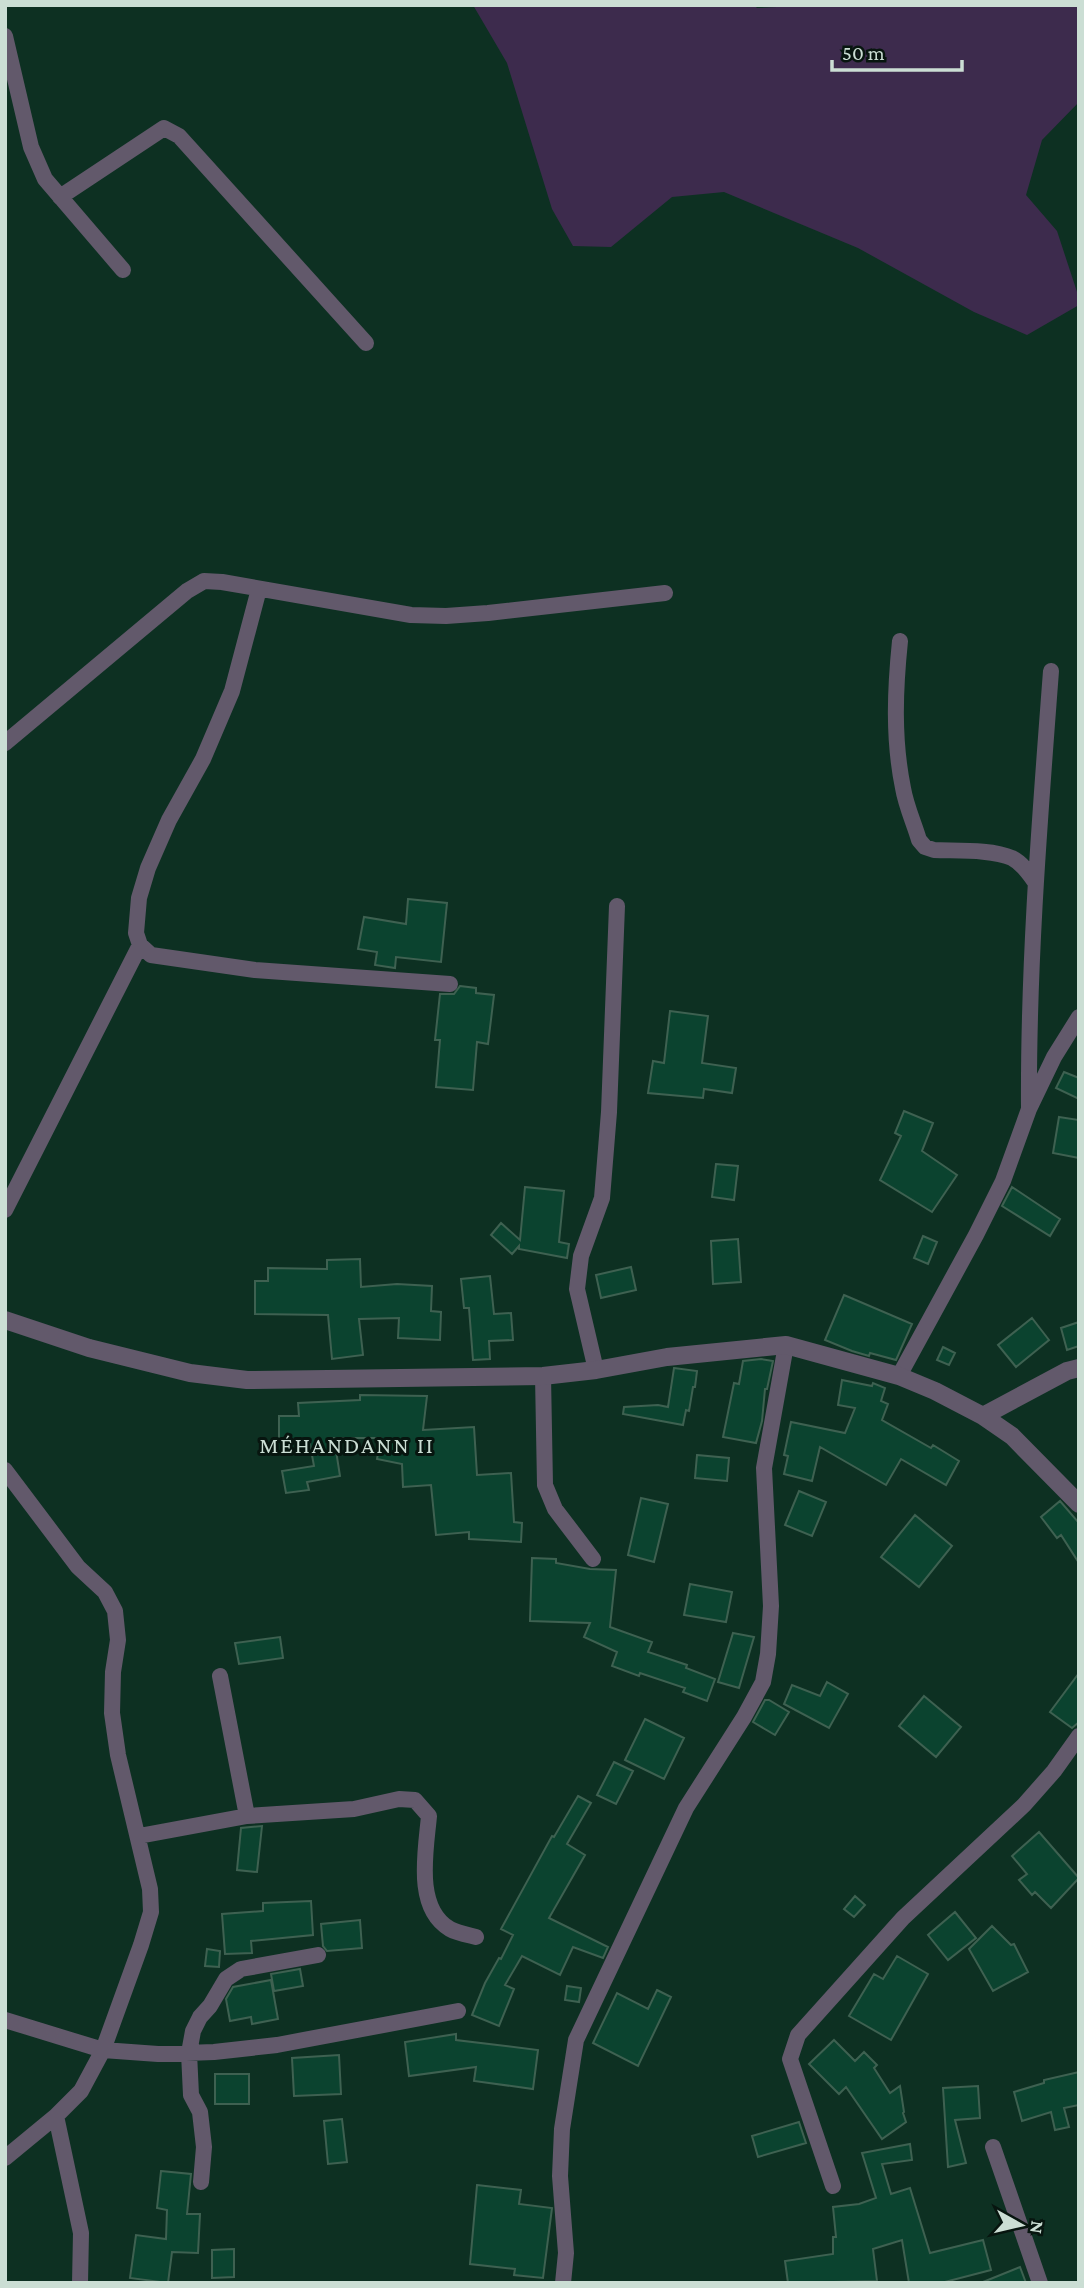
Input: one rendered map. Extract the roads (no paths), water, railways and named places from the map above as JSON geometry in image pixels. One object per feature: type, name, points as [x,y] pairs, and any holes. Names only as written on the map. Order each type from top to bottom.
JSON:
[{"type":"street","points":[[5,36],[31,147],[45,179],[123,270]]},
{"type":"street","points":[[60,197],[164,128],[179,136],[366,343]]},
{"type":"street","points":[[5,743],[187,591],[204,582],[411,615],[446,616],[665,593]]},
{"type":"street","points":[[259,589],[232,691],[203,759],[169,820],[148,868],[139,898],[136,933],[140,945],[151,955],[255,970],[450,984]]},
{"type":"street","points":[[900,641],[894,696],[897,737],[903,788],[919,841],[934,850],[995,853],[1013,858],[1025,867],[1035,882]]},
{"type":"street","points":[[1029,1109],[1028,1012],[1051,671]]},
{"type":"street","points":[[596,1370],[577,1289],[582,1256],[602,1198],[609,1112],[617,906]]},
{"type":"street","points":[[5,1210],[140,945]]},
{"type":"street","points":[[899,1376],[976,1235],[1003,1181],[1029,1109],[1054,1057],[1079,1017]]},
{"type":"street","points":[[5,1320],[102,1351],[190,1373],[247,1380],[543,1376],[667,1357],[786,1345],[899,1376],[935,1391],[982,1416],[1012,1436],[1079,1504]]},
{"type":"street","points":[[563,2283],[566,2253],[560,2176],[562,2129],[576,2040],[686,1808],[763,1682],[771,1606],[764,1468],[786,1345]]},
{"type":"street","points":[[982,1416],[1067,1371],[1079,1368]]},
{"type":"street","points":[[543,1376],[545,1485],[555,1509],[593,1559]]},
{"type":"street","points":[[5,1470],[11,1489],[78,1567],[105,1592],[115,1611],[118,1640],[113,1672],[112,1713],[118,1755],[150,1889],[151,1912],[103,2050],[81,2091],[56,2116],[5,2158]]},
{"type":"street","points":[[220,1676],[247,1816]]},
{"type":"street","points":[[833,2186],[790,2059],[798,2035],[903,1918],[1024,1805],[1054,1771],[1079,1736]]},
{"type":"street","points":[[139,1836],[247,1816],[354,1809],[399,1799],[415,1800],[429,1816],[424,1879],[430,1908],[449,1929],[476,1937]]},
{"type":"street","points":[[201,2182],[204,2147],[200,2112],[191,2095],[189,2053],[193,2031],[200,2017],[211,2006],[226,1979],[241,1969],[318,1955]]},
{"type":"street","points":[[5,2020],[103,2050],[158,2054],[276,2045],[458,2011]]},
{"type":"street","points":[[56,2116],[81,2232],[80,2283]]},
{"type":"street","points":[[993,2147],[1040,2283]]},
{"type":"district","name":"MÉHANDANN II","points":[[347,1445]]}]
